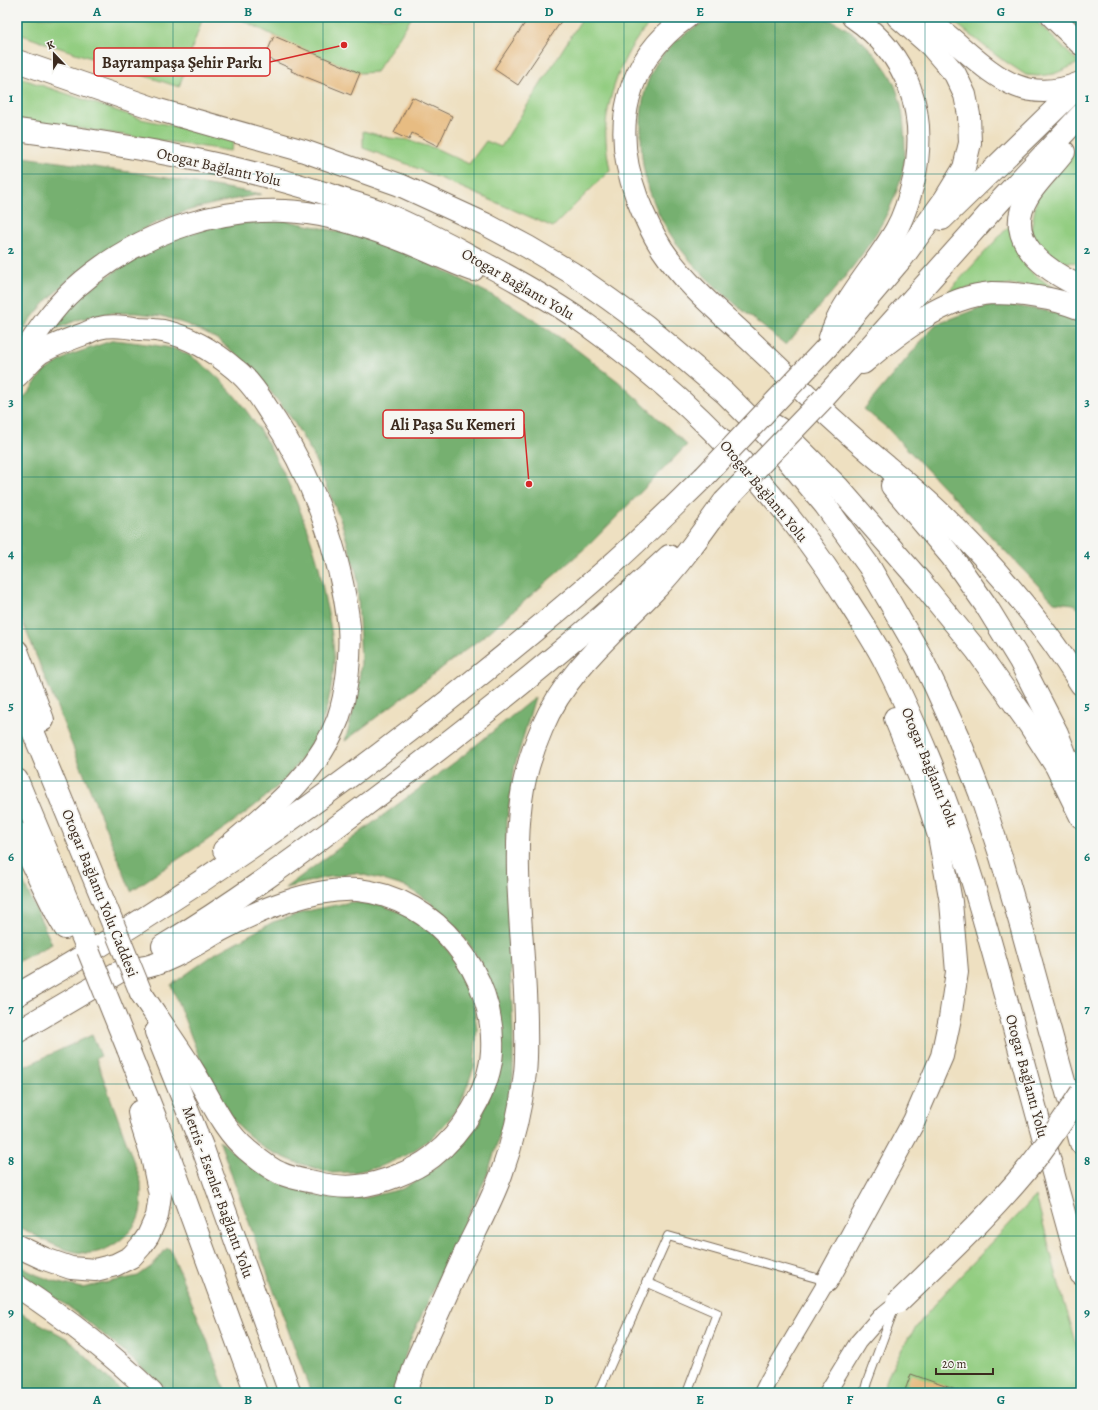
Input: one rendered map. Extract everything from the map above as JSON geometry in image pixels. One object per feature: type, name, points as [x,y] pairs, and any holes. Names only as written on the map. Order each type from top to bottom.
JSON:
[{"type":"main road","points":[[687,17],[676,25],[656,46],[637,73],[628,98],[623,130],[626,163],[632,186],[642,212],[662,250],[707,302],[839,425],[937,510],[997,572],[1046,634],[1081,684]]},
{"type":"main road","points":[[827,347],[838,318],[896,229],[909,199],[918,150],[919,128],[910,86],[898,62],[882,41],[853,17]]},
{"type":"main road","points":[[17,995],[113,939],[182,894],[287,822],[411,731],[518,645],[616,561],[704,477],[827,347],[903,257],[945,199],[964,168],[970,143],[969,115],[965,95],[955,74],[931,46],[898,17]]},
{"type":"main road","points":[[924,17],[984,67],[1003,80],[1022,88],[1037,91],[1064,90],[1081,83]]},
{"type":"main road","points":[[1053,17],[1081,44]]},
{"type":"main road","points":[[17,61],[159,110],[304,151],[400,186],[478,221],[528,247],[572,273],[609,298],[646,326],[725,393],[767,435],[825,505],[869,566],[897,613],[936,688],[969,765],[1000,857],[1022,929],[1081,1143]]},
{"type":"main road","points":[[903,257],[1081,83]]},
{"type":"main road","points":[[17,1032],[192,929],[261,883],[447,743],[558,654],[677,549],[775,451],[1002,199],[1081,115]]},
{"type":"main road","points":[[1081,125],[1058,160],[1027,198],[1020,216],[1022,236],[1030,251],[1055,273],[1081,287]]},
{"type":"main road","name":"Otogar Bağlantı Yolu","points":[[17,130],[61,136],[198,160],[263,175],[375,210],[443,241],[520,282],[585,323],[633,359],[672,393],[707,425],[740,460],[794,523],[827,568],[886,662],[920,738],[947,805],[981,906],[1081,1274]]},
{"type":"main road","points":[[17,363],[36,332],[55,308],[101,267],[129,248],[160,234],[194,222],[233,213],[268,211],[296,212],[321,216],[380,232],[411,243],[447,260],[485,275],[520,282]]},
{"type":"main road","points":[[1055,273],[1081,277]]},
{"type":"main road","points":[[823,399],[897,336],[935,310],[961,300],[991,293],[1021,294],[1050,299],[1081,309]]},
{"type":"main road","points":[[17,376],[40,354],[66,341],[99,328],[129,328],[163,331],[192,340],[216,354],[238,372],[257,392],[278,424],[294,453],[322,514],[331,541],[349,628],[349,660],[346,686],[338,718],[327,744],[310,769],[291,792],[269,813],[212,861],[182,894]]},
{"type":"main road","points":[[725,393],[780,430],[838,487],[921,582],[977,651],[1028,724],[1056,766],[1081,817]]},
{"type":"main road","points":[[839,425],[952,557],[985,604],[1020,661],[1057,733],[1081,794]]},
{"type":"main road","points":[[406,1393],[416,1362],[500,1177],[516,1131],[525,1072],[526,1039],[525,987],[518,877],[518,832],[521,799],[528,768],[542,729],[553,706],[572,677],[610,633],[656,590],[692,547],[724,502]]},
{"type":"main road","points":[[827,1281],[914,1121],[942,1056],[957,972],[951,902],[939,836],[922,783],[898,724],[875,676],[861,641],[850,604]]},
{"type":"main road","points":[[17,651],[43,720],[54,756],[59,793]]},
{"type":"main road","points":[[17,693],[59,793]]},
{"type":"main road","points":[[17,780],[128,1049],[256,1393]]},
{"type":"main road","name":"Otogar Bağlantı Yolu Caddesi","points":[[59,793],[141,993]]},
{"type":"main road","points":[[17,833],[58,916],[67,930],[88,950]]},
{"type":"main road","points":[[125,969],[141,968],[163,961],[224,928],[294,899],[331,890],[359,890],[386,896],[405,904],[430,919],[445,931],[470,965],[479,983],[491,1024],[492,1052],[488,1074],[479,1098],[466,1121],[447,1143],[431,1158],[406,1172],[384,1180],[359,1186],[335,1187],[310,1182],[280,1173],[262,1162],[244,1148],[224,1124],[196,1074],[141,993]]},
{"type":"main road","points":[[17,982],[57,972]]},
{"type":"main road","name":"Metris - Esenler Bağlantı Yolu","points":[[141,993],[203,1148],[290,1393]]},
{"type":"main road","points":[[17,1045],[28,1037],[62,1005]]},
{"type":"main road","points":[[17,1246],[45,1259],[71,1268],[95,1270],[115,1265],[131,1257],[148,1236],[157,1216],[160,1195],[152,1157],[141,1122],[128,1049]]},
{"type":"main road","points":[[897,1303],[965,1238],[1024,1173],[1056,1132],[1081,1093]]},
{"type":"main road","points":[[17,1286],[80,1332],[134,1376],[152,1393]]},
{"type":"street","points":[[762,1393],[768,1379],[827,1281]]},
{"type":"street","points":[[827,1393],[858,1342],[880,1317],[897,1303]]},
{"type":"lane","points":[[598,1393],[646,1282],[668,1236],[827,1281]]},
{"type":"lane","points":[[646,1282],[717,1313],[687,1393]]},
{"type":"lane","points":[[864,1393],[897,1303]]},
{"type":"green space","points":[[814,16],[834,21],[850,31],[864,43],[877,58],[888,72],[896,87],[901,104],[905,140],[905,158],[902,174],[894,198],[883,221],[854,266],[786,345],[719,290],[683,252],[669,232],[657,210],[645,176],[641,150],[641,117],[644,93],[649,78],[656,64],[667,49],[689,31],[713,17]]},
{"type":"green space","points":[[17,17],[203,17],[179,87],[17,33]]},
{"type":"green space","points":[[236,17],[412,17],[376,72],[360,73],[289,43]]},
{"type":"green space","points":[[583,17],[658,17],[637,39],[624,61],[614,86],[610,99],[606,124],[606,147],[610,170],[553,227],[407,164],[363,148],[363,131],[389,138],[409,140],[435,148],[469,164],[486,141],[501,147]]},
{"type":"green space","points":[[948,17],[1032,17],[1079,63],[1054,74],[1038,76],[1026,75],[997,56]]},
{"type":"green space","points":[[17,77],[141,119],[235,139],[231,151],[17,119]]},
{"type":"green space","points":[[1081,144],[1081,263],[1066,262],[1050,258],[1036,244],[1031,230],[1037,197]]},
{"type":"green space","points":[[17,156],[143,174],[261,194],[183,212],[158,222],[119,243],[99,256],[62,286],[30,320],[17,338]]},
{"type":"green space","points":[[279,219],[355,235],[408,252],[515,307],[568,343],[619,382],[687,445],[591,543],[488,633],[345,741],[357,698],[361,663],[357,575],[341,521],[312,453],[292,419],[263,382],[243,360],[217,339],[188,325],[162,316],[136,313],[111,313],[80,319],[55,329],[68,310],[91,288],[136,257],[174,239],[211,227]]},
{"type":"green space","points":[[1010,225],[1017,250],[1031,272],[1052,287],[1010,285],[973,287],[948,292]]},
{"type":"green space","points":[[1003,304],[1053,312],[1081,322],[1081,613],[1074,604],[1054,602],[887,428],[864,409],[935,325],[979,308]]},
{"type":"green space","points":[[114,340],[160,346],[181,351],[206,367],[229,389],[250,415],[285,476],[299,508],[310,539],[319,567],[331,630],[334,659],[327,706],[318,732],[308,750],[284,780],[270,794],[238,818],[131,891],[17,608],[17,404],[28,393],[43,372],[70,355]]},
{"type":"green space","points":[[535,697],[515,765],[507,820],[506,872],[513,1033],[513,1076],[505,1117],[488,1173],[411,1338],[393,1393],[311,1393],[219,1140],[251,1167],[279,1183],[323,1197],[364,1198],[402,1189],[431,1171],[454,1153],[479,1124],[494,1081],[491,988],[479,959],[461,933],[429,901],[406,887],[355,873],[323,878],[285,888],[459,759]]},
{"type":"green space","points":[[17,869],[52,944],[17,962]]},
{"type":"green space","points":[[351,902],[382,905],[412,917],[439,938],[461,969],[474,1008],[477,1029],[474,1067],[461,1103],[447,1122],[432,1138],[407,1155],[379,1167],[355,1172],[332,1173],[295,1162],[265,1149],[240,1128],[220,1100],[200,1059],[171,985],[216,953],[273,922],[312,910]]},
{"type":"green space","points":[[92,1035],[101,1056],[96,1058],[141,1182],[141,1202],[137,1221],[122,1239],[100,1251],[85,1253],[58,1247],[17,1226],[17,1070]]},
{"type":"green space","points":[[1036,1196],[1058,1281],[1081,1359],[1081,1393],[882,1393],[888,1376],[899,1354],[909,1337],[924,1317],[950,1287]]},
{"type":"green space","points":[[167,1248],[170,1249],[206,1337],[226,1393],[171,1393],[78,1314],[38,1286],[17,1275],[17,1265],[37,1275],[59,1283],[82,1288],[138,1276],[152,1266]]},
{"type":"green space","points":[[17,1311],[68,1339],[123,1393],[17,1393]]},
{"type":"building","points":[[529,17],[564,17],[518,85],[494,69]]},
{"type":"building","points":[[274,36],[360,73],[351,95],[291,71],[292,69],[265,57]]},
{"type":"building","points":[[412,97],[452,116],[438,146],[412,133],[409,140],[394,133]]},
{"type":"building","points":[[911,1374],[959,1391],[958,1393],[904,1393]]},
{"type":"place","name":"Bayrampaşa Şehir Parkı","points":[[344,45]]},
{"type":"place","name":"Ali Paşa Su Kemeri","points":[[529,484]]}]
